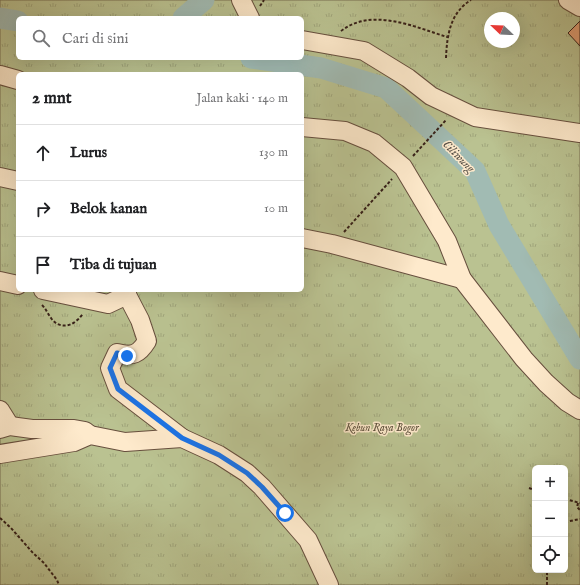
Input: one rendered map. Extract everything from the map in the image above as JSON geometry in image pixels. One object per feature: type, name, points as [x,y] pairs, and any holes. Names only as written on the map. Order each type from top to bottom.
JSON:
[{"type":"lane","points":[[241,0],[249,16]]},
{"type":"lane","points":[[568,0],[580,8]]},
{"type":"lane","points":[[304,40],[364,51],[408,78],[431,96],[474,117],[580,134]]},
{"type":"lane","points":[[0,75],[16,79]]},
{"type":"lane","points":[[304,127],[345,131],[374,143],[403,167],[446,241],[462,279],[524,359],[546,383],[567,402],[580,410]]},
{"type":"lane","points":[[0,176],[16,180]]},
{"type":"lane","points":[[304,238],[332,244],[462,279]]},
{"type":"lane","points":[[0,281],[16,285]]},
{"type":"lane","points":[[52,292],[108,304],[127,293],[140,320],[147,341],[142,350],[136,354],[127,356],[117,353],[110,368],[118,389],[182,438],[219,455],[247,473],[262,487],[308,540],[329,585]]},
{"type":"lane","points":[[0,410],[5,428],[74,429],[90,435],[125,442],[182,438]]},
{"type":"lane","points":[[0,454],[74,442],[90,435]]},
{"type":"path","points":[[446,58],[447,37],[452,21],[465,4],[471,0]]},
{"type":"path","points":[[326,44],[347,26],[367,21],[384,20],[400,22],[447,37]]},
{"type":"path","points":[[332,244],[447,119]]},
{"type":"path","points":[[568,500],[579,503],[577,507],[580,510]]},
{"type":"path","points":[[0,518],[44,562],[59,585]]},
{"type":"path","points":[[568,521],[580,519]]},
{"type":"path","points":[[547,573],[547,585]]},
{"type":"green space","name":"Kebun Raya Bogor","points":[[0,0],[580,0],[580,585],[0,585]]},
{"type":"building","points":[[580,21],[580,46],[568,33]]},
{"type":"waterway","points":[[185,16],[204,0]]},
{"type":"waterway","name":"Ciliwung","points":[[0,18],[16,21]]},
{"type":"waterway","name":"Ciliwung","points":[[265,60],[321,68],[386,88],[475,171],[499,225],[580,359]]},
{"type":"route","points":[[127,356],[117,353],[110,368],[118,389],[182,438],[219,455],[247,473],[262,487],[285,513]]}]
